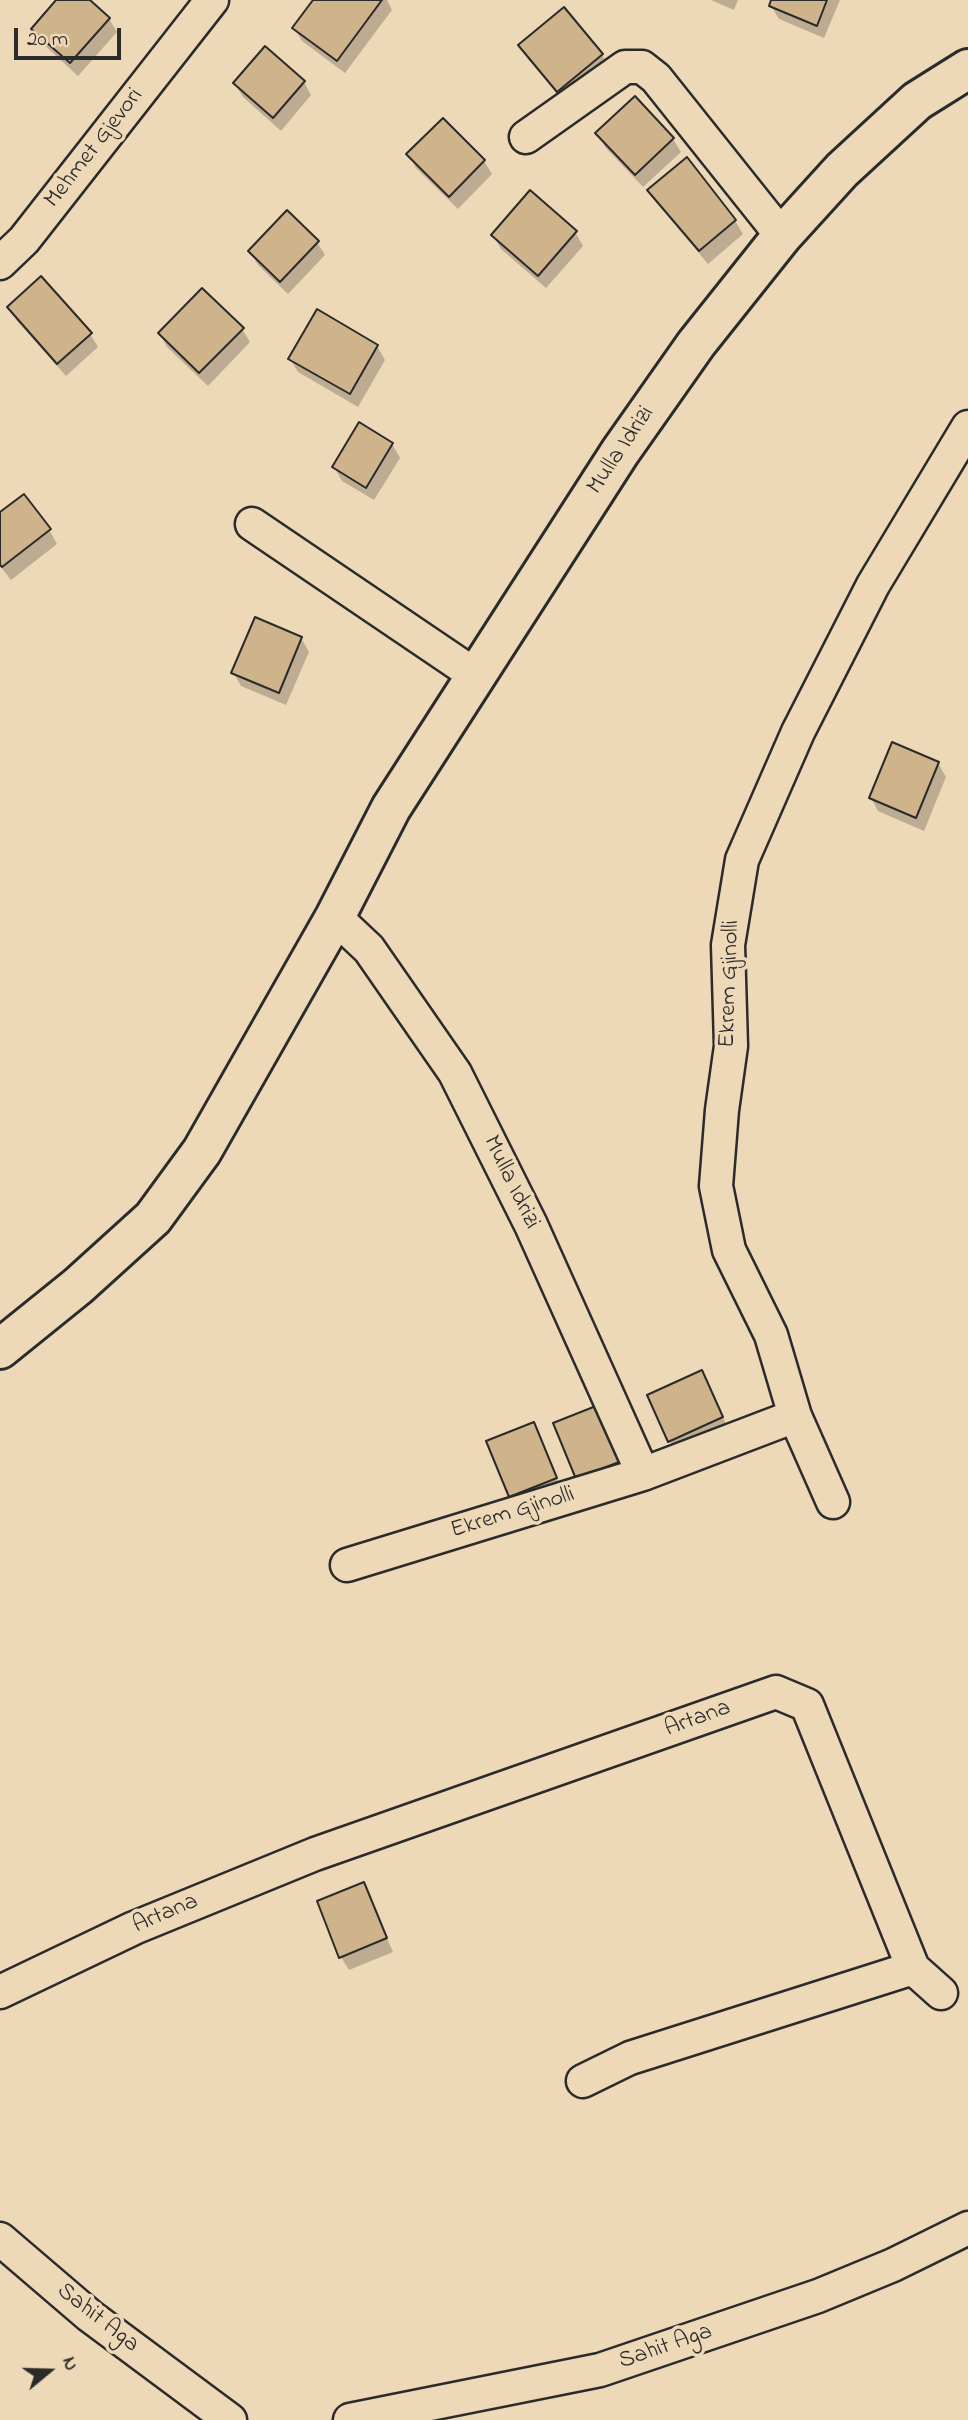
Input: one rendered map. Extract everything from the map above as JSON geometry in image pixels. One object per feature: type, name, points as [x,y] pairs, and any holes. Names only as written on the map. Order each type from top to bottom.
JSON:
[{"type":"street","name":"Mehmet Gjevori","points":[[0,263],[24,240],[212,0]]},
{"type":"street","points":[[526,137],[625,67],[642,66],[656,78],[782,236]]},
{"type":"street","name":"Mulla Idrizi","points":[[0,1349],[78,1286],[153,1218],[202,1151],[335,917],[391,808],[635,430],[696,344],[782,236],[842,170],[917,101],[968,69]]},
{"type":"street","name":"Ekrem Gjinolli","points":[[833,1502],[795,1416],[771,1335],[729,1251],[716,1186],[730,1046],[728,946],[742,860],[798,732],[873,585],[968,427]]},
{"type":"street","points":[[252,524],[475,675]]},
{"type":"street","name":"Mulla Idrizi","points":[[335,917],[369,948],[455,1073],[531,1225],[643,1474]]},
{"type":"street","name":"Ekrem Gjinolli","points":[[347,1565],[643,1474],[795,1416]]},
{"type":"street","name":"Artana","points":[[0,1992],[134,1928],[315,1854],[776,1692],[807,1704],[913,1968]]},
{"type":"street","points":[[583,2081],[630,2058],[913,1968],[941,1993]]},
{"type":"street","name":"Sahit Aga","points":[[350,2420],[600,2370],[818,2296],[893,2265],[968,2228]]},
{"type":"street","name":"Sahit Aga","points":[[0,2239],[90,2316],[230,2420]]},
{"type":"building","points":[[56,0],[90,0],[110,18],[70,63],[31,29]]},
{"type":"building","points":[[313,0],[382,0],[337,61],[292,28]]},
{"type":"building","points":[[771,0],[827,0],[817,26],[769,6]]},
{"type":"building","points":[[564,7],[603,54],[557,92],[518,45]]},
{"type":"building","points":[[265,46],[305,81],[273,118],[233,83]]},
{"type":"building","points":[[635,96],[674,138],[635,175],[595,133]]},
{"type":"building","points":[[443,118],[485,160],[449,197],[406,154]]},
{"type":"building","points":[[687,157],[736,220],[699,251],[647,190]]},
{"type":"building","points":[[530,190],[577,231],[538,276],[491,235]]},
{"type":"building","points":[[287,210],[319,241],[280,282],[248,251]]},
{"type":"building","points":[[41,276],[92,333],[57,364],[7,307]]},
{"type":"building","points":[[202,288],[244,328],[199,373],[158,333]]},
{"type":"building","points":[[317,309],[378,345],[350,394],[288,359]]},
{"type":"building","points":[[359,422],[393,443],[366,488],[332,467]]},
{"type":"building","points":[[24,494],[51,529],[2,567],[0,512]]},
{"type":"building","points":[[255,617],[302,637],[279,693],[231,673]]},
{"type":"building","points":[[892,742],[939,762],[916,818],[869,798]]},
{"type":"building","points":[[702,1370],[723,1417],[668,1442],[647,1395]]},
{"type":"building","points":[[601,1404],[624,1460],[576,1479],[553,1423]]},
{"type":"building","points":[[534,1422],[557,1478],[509,1497],[486,1441]]},
{"type":"building","points":[[364,1882],[387,1938],[339,1958],[317,1901]]}]
